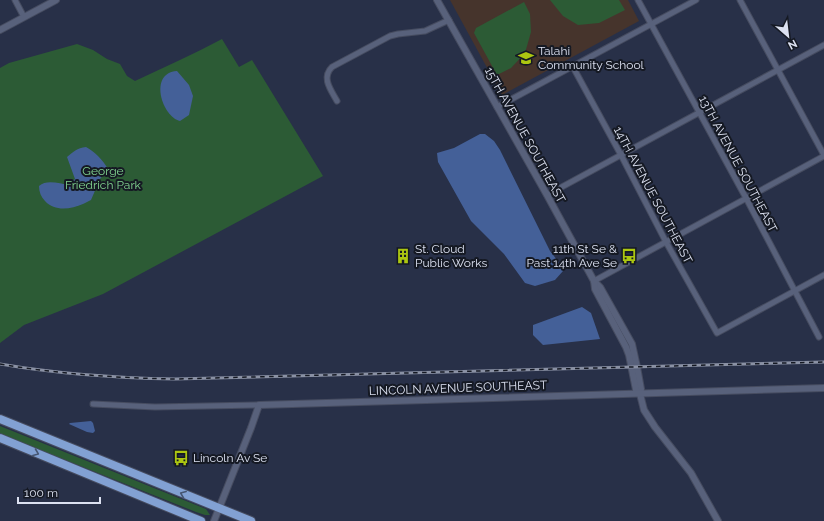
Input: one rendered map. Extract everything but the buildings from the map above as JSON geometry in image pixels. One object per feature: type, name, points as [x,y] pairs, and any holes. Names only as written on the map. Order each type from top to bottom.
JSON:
[{"type":"highway","points":[[0,419],[251,521]]},
{"type":"highway","points":[[0,438],[201,521]]},
{"type":"street","points":[[14,0],[24,17]]},
{"type":"street","points":[[0,30],[56,0]]},
{"type":"street","name":"15TH AVENUE SOUTHEAST","points":[[437,0],[594,281],[595,289],[626,347],[636,390],[640,394],[644,410],[655,427],[691,473],[718,521]]},
{"type":"street","name":"13TH AVENUE SOUTHEAST","points":[[638,0],[700,112],[819,338]]},
{"type":"street","points":[[497,107],[696,0]]},
{"type":"street","points":[[594,281],[824,156],[740,0]]},
{"type":"street","points":[[337,101],[327,80],[327,74],[332,66],[390,36],[425,31],[448,20]]},
{"type":"street","points":[[547,195],[824,45]]},
{"type":"street","name":"14TH AVENUE SOUTHEAST","points":[[573,67],[666,242],[717,333],[794,291]]},
{"type":"street","points":[[794,291],[824,275]]},
{"type":"street","name":"LINCOLN AVENUE SOUTHEAST","points":[[93,404],[168,407],[824,388]]},
{"type":"street","points":[[214,521],[259,405]]},
{"type":"shaded area","name":"Talahi Community School","points":[[450,0],[628,0],[639,21],[502,95]]},
{"type":"green space","points":[[550,0],[619,0],[625,10],[599,23],[578,25],[563,16]]},
{"type":"green space","points":[[524,2],[530,14],[531,32],[525,53],[511,68],[497,75],[474,33],[476,28]]},
{"type":"green space","name":"George Friedrich Park","points":[[222,39],[239,67],[252,60],[323,176],[103,294],[24,325],[0,343],[0,68],[9,63],[77,44],[93,50],[107,59],[120,64],[127,76],[135,81]]},
{"type":"green space","points":[[0,426],[206,509],[210,515],[196,512],[0,434]]},
{"type":"water","points":[[177,71],[189,85],[193,96],[189,115],[180,121],[168,112],[163,104],[160,87],[163,79],[168,74]]},
{"type":"water","points":[[480,134],[485,134],[494,141],[500,150],[550,251],[561,265],[563,271],[555,280],[535,286],[525,283],[504,254],[471,221],[438,162],[437,153],[454,148]]},
{"type":"water","points":[[86,147],[93,151],[104,162],[108,169],[100,179],[91,200],[84,204],[68,208],[53,207],[41,196],[39,186],[50,182],[69,185],[75,179],[67,157],[78,149]]},
{"type":"water","points":[[582,307],[591,313],[600,339],[543,345],[533,335],[533,325]]},
{"type":"water","points":[[91,421],[95,431],[93,433],[69,424],[70,423]]},
{"type":"railway","points":[[0,364],[87,375],[175,379],[824,362]]},
{"type":"place","name":"Talahi Community School","points":[[526,58]]},
{"type":"place","name":"St. Cloud Public Works","points":[[403,256]]},
{"type":"place","name":"11th St Se & Past 14th Ave Se","points":[[629,256]]},
{"type":"place","name":"Lincoln Av Se","points":[[181,458]]}]
